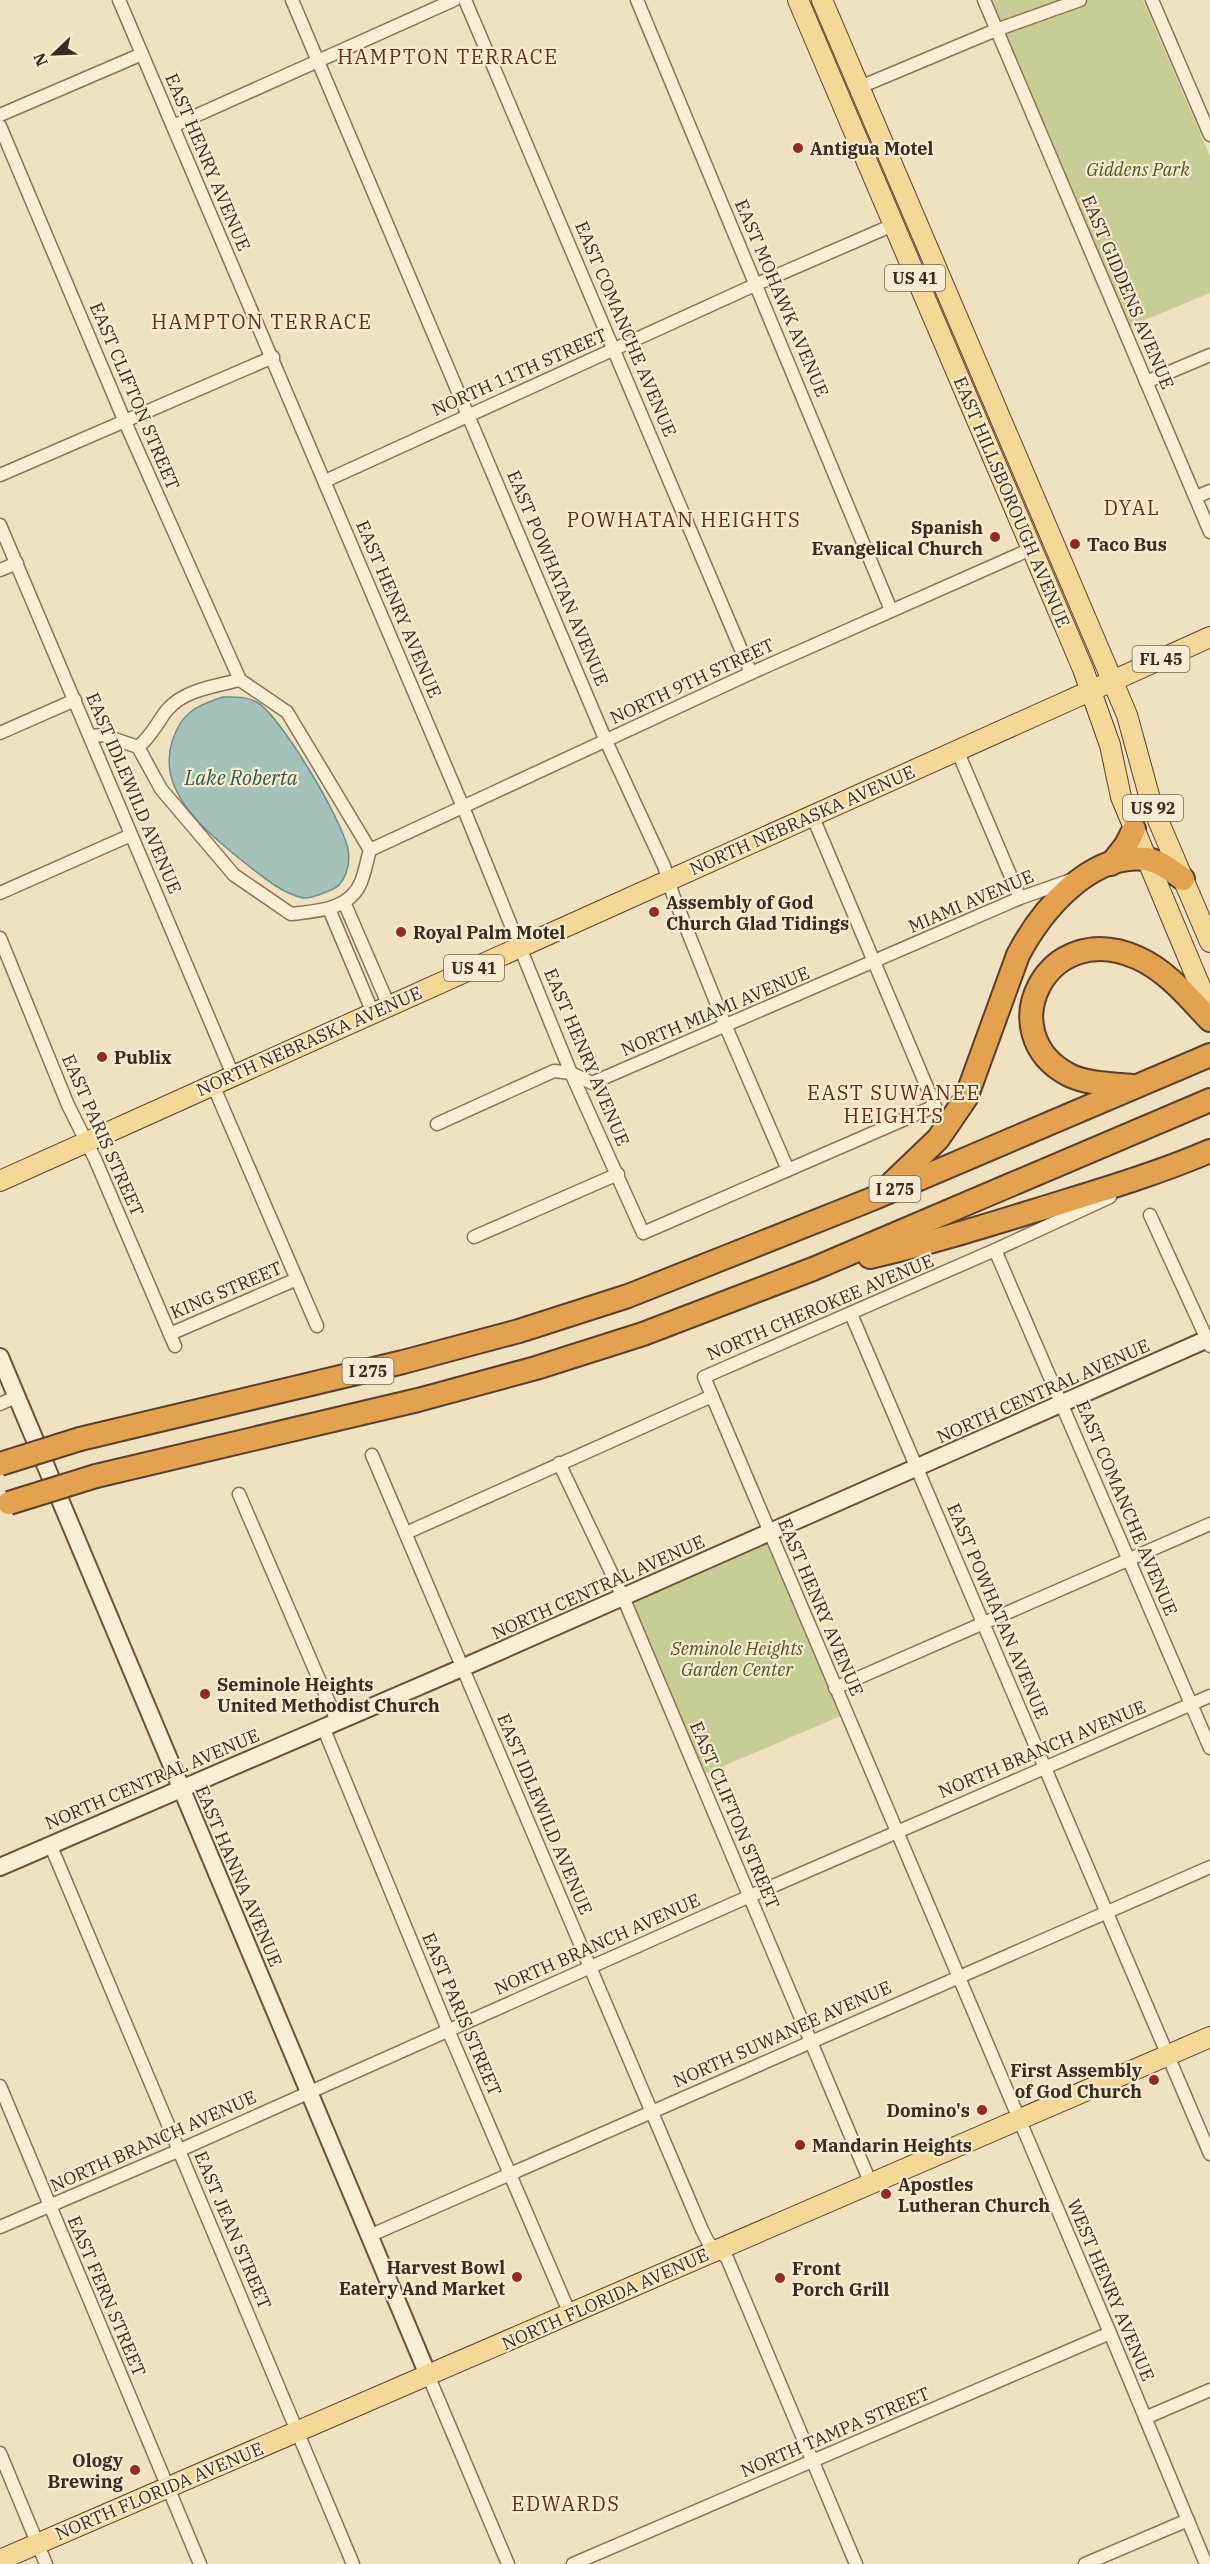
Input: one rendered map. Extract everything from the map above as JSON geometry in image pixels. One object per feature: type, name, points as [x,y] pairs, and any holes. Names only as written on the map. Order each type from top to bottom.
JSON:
[{"type":"highway","points":[[1111,864],[1128,842],[1134,829]]},
{"type":"highway","points":[[872,1199],[914,1164],[938,1139],[957,1113],[981,1062],[1018,955],[1028,936],[1049,908],[1084,876],[1111,864],[1147,859],[1161,864],[1183,879]]},
{"type":"highway","points":[[1136,1086],[1077,1078],[1057,1067],[1045,1056],[1035,1037],[1032,1006],[1041,981],[1054,965],[1069,955],[1086,949],[1109,949],[1131,955],[1164,974],[1210,1020]]},
{"type":"highway","name":"I 275","points":[[0,1464],[80,1439],[403,1362],[519,1331],[683,1276],[872,1199],[1210,1055]]},
{"type":"highway","name":"I 275","points":[[5,1505],[96,1476],[418,1400],[525,1371],[643,1334],[813,1269],[1203,1103]]},
{"type":"highway","points":[[813,1269],[950,1236],[1176,1166],[1210,1151]]},
{"type":"main road","name":"EAST HILLSBOROUGH AVENUE","points":[[798,0],[1092,689],[1110,745],[1121,796],[1210,1010]]},
{"type":"main road","name":"EAST HILLSBOROUGH AVENUE","points":[[822,0],[1127,715],[1152,806],[1210,942]]},
{"type":"main road","points":[[829,73],[848,86],[860,87]]},
{"type":"main road","points":[[893,225],[908,227],[923,237]]},
{"type":"main road","points":[[944,344],[959,356],[984,411],[999,414]]},
{"type":"main road","name":"NORTH NEBRASKA AVENUE","points":[[0,1180],[1210,637]]},
{"type":"main road","name":"NORTH FLORIDA AVENUE","points":[[0,2560],[1210,2037]]},
{"type":"street","name":"EAST HENRY AVENUE","points":[[119,0],[463,807],[571,1073],[643,1233],[788,1170]]},
{"type":"street","name":"EAST POWHATAN AVENUE","points":[[292,0],[470,414],[606,741],[664,866],[726,1027],[788,1170]]},
{"type":"street","points":[[173,126],[454,0]]},
{"type":"street","name":"EAST COMANCHE AVENUE","points":[[465,0],[615,348],[751,674]]},
{"type":"street","name":"EAST MOHAWK AVENUE","points":[[637,0],[891,610]]},
{"type":"street","name":"EAST GIDDENS AVENUE","points":[[984,0],[1210,532]]},
{"type":"street","points":[[860,87],[996,30],[1080,0]]},
{"type":"street","points":[[1152,0],[1210,135]]},
{"type":"street","points":[[0,115],[142,54]]},
{"type":"street","name":"EAST CLIFTON STREET","points":[[0,126],[125,422],[240,680]]},
{"type":"street","name":"NORTH 11TH STREET","points":[[325,481],[757,284],[893,225]]},
{"type":"street","points":[[1146,382],[1210,355]]},
{"type":"street","points":[[0,475],[273,357]]},
{"type":"street","points":[[1196,497],[1210,491]]},
{"type":"street","name":"EAST IDLEWILD AVENUE","points":[[0,525],[233,1075]]},
{"type":"street","name":"NORTH 9TH STREET","points":[[370,850],[891,610],[1031,549]]},
{"type":"street","points":[[0,570],[17,563]]},
{"type":"street","points":[[91,736],[103,735],[138,747],[166,797],[234,875],[291,914],[329,909],[344,902],[361,885],[370,850],[287,711],[240,680],[190,693],[168,709],[147,740],[138,747]]},
{"type":"street","points":[[0,733],[75,700]]},
{"type":"street","points":[[957,750],[1020,898]]},
{"type":"street","points":[[788,1170],[935,1106],[812,815]]},
{"type":"street","points":[[0,893],[131,835]]},
{"type":"street","name":"MIAMI AVENUE","points":[[874,962],[1020,898],[1084,876]]},
{"type":"street","points":[[344,902],[381,1010]]},
{"type":"street","points":[[329,909],[381,1010]]},
{"type":"street","name":"EAST PARIS STREET","points":[[0,938],[85,1142],[95,1160],[175,1346]]},
{"type":"street","name":"NORTH MIAMI AVENUE","points":[[571,1073],[592,1083],[874,962]]},
{"type":"street","points":[[437,1124],[554,1071],[571,1073]]},
{"type":"street","points":[[213,1084],[317,1326]]},
{"type":"street","name":"NORTH CHEROKEE AVENUE","points":[[712,1396],[704,1377],[995,1250],[1176,1166]]},
{"type":"street","points":[[474,1237],[618,1174]]},
{"type":"street","points":[[1150,1215],[1209,1342]]},
{"type":"street","name":"EAST COMANCHE AVENUE","points":[[995,1250],[1210,1748]]},
{"type":"street","name":"KING STREET","points":[[170,1335],[297,1279]]},
{"type":"street","name":"EAST POWHATAN AVENUE","points":[[851,1314],[1210,2154]]},
{"type":"street","name":"NORTH CENTRAL AVENUE","points":[[0,1867],[464,1667],[1062,1403],[1209,1342]]},
{"type":"street","name":"EAST HANNA AVENUE","points":[[0,1358],[428,2375]]},
{"type":"street","name":"EAST HENRY AVENUE","points":[[712,1396],[897,1832]]},
{"type":"street","points":[[406,1533],[712,1396]]},
{"type":"street","points":[[0,1404],[16,1397]]},
{"type":"street","name":"EAST IDLEWILD AVENUE","points":[[372,1455],[464,1667],[651,2112],[708,2242],[727,2258],[856,2564]]},
{"type":"street","name":"EAST CLIFTON STREET","points":[[559,1463],[623,1597],[871,2184]]},
{"type":"street","name":"EAST PARIS STREET","points":[[239,1494],[448,2030],[570,2314]]},
{"type":"street","points":[[835,1688],[1210,1524]]},
{"type":"street","name":"NORTH BRANCH AVENUE","points":[[0,2227],[180,2150],[750,1896],[1210,1696]]},
{"type":"street","name":"WEST HENRY AVENUE","points":[[897,1832],[1206,2564]]},
{"type":"street","name":"EAST JEAN STREET","points":[[50,1844],[353,2564]]},
{"type":"street","name":"NORTH SUWANEE AVENUE","points":[[369,2236],[1210,1867]]},
{"type":"street","name":"EAST FERN STREET","points":[[0,2086],[200,2564]]},
{"type":"street","name":"NORTH TAMPA STREET","points":[[573,2564],[1110,2333]]},
{"type":"street","points":[[428,2375],[508,2564]]},
{"type":"street","points":[[1145,2418],[1210,2390]]},
{"type":"street","points":[[0,2453],[46,2564]]},
{"type":"street","points":[[1085,2564],[1188,2520]]},
{"type":"green space","name":"Giddens Park","points":[[988,0],[1143,0],[1210,156],[1210,293],[1128,327]]},
{"type":"green space","name":"Seminole Heights Garden Center","points":[[769,1542],[843,1715],[705,1774],[632,1603]]},
{"type":"water","name":"Lake Roberta","points":[[223,697],[245,698],[258,703],[269,712],[310,771],[335,816],[348,849],[349,862],[346,874],[335,888],[316,896],[303,898],[279,888],[216,839],[189,811],[179,795],[172,778],[169,761],[176,732],[190,712]]},
{"type":"place","name":"Antigua Motel","points":[[798,148]]},
{"type":"place","name":"Spanish Evangelical Church","points":[[995,537]]},
{"type":"place","name":"Taco Bus","points":[[1075,544]]},
{"type":"place","name":"Assembly of God Church Glad Tidings","points":[[654,912]]},
{"type":"place","name":"Royal Palm Motel","points":[[401,932]]},
{"type":"place","name":"Publix","points":[[102,1057]]},
{"type":"place","name":"Seminole Heights United Methodist Church","points":[[205,1694]]},
{"type":"place","name":"First Assembly of God Church","points":[[1154,2080]]},
{"type":"place","name":"Domino's","points":[[982,2110]]},
{"type":"place","name":"Mandarin Heights","points":[[800,2145]]},
{"type":"place","name":"Apostles Lutheran Church","points":[[886,2194]]},
{"type":"place","name":"Harvest Bowl Eatery And Market","points":[[517,2277]]},
{"type":"place","name":"Front Porch Grill","points":[[780,2278]]},
{"type":"place","name":"Ology Brewing","points":[[135,2470]]},
{"type":"district","name":"HAMPTON TERRACE","points":[[448,56]]},
{"type":"district","name":"HAMPTON TERRACE","points":[[262,321]]},
{"type":"district","name":"DYAL","points":[[1132,507]]},
{"type":"district","name":"POWHATAN HEIGHTS","points":[[684,519]]},
{"type":"district","name":"EAST SUWANEE HEIGHTS","points":[[894,1104]]},
{"type":"district","name":"EDWARDS","points":[[566,2503]]}]
